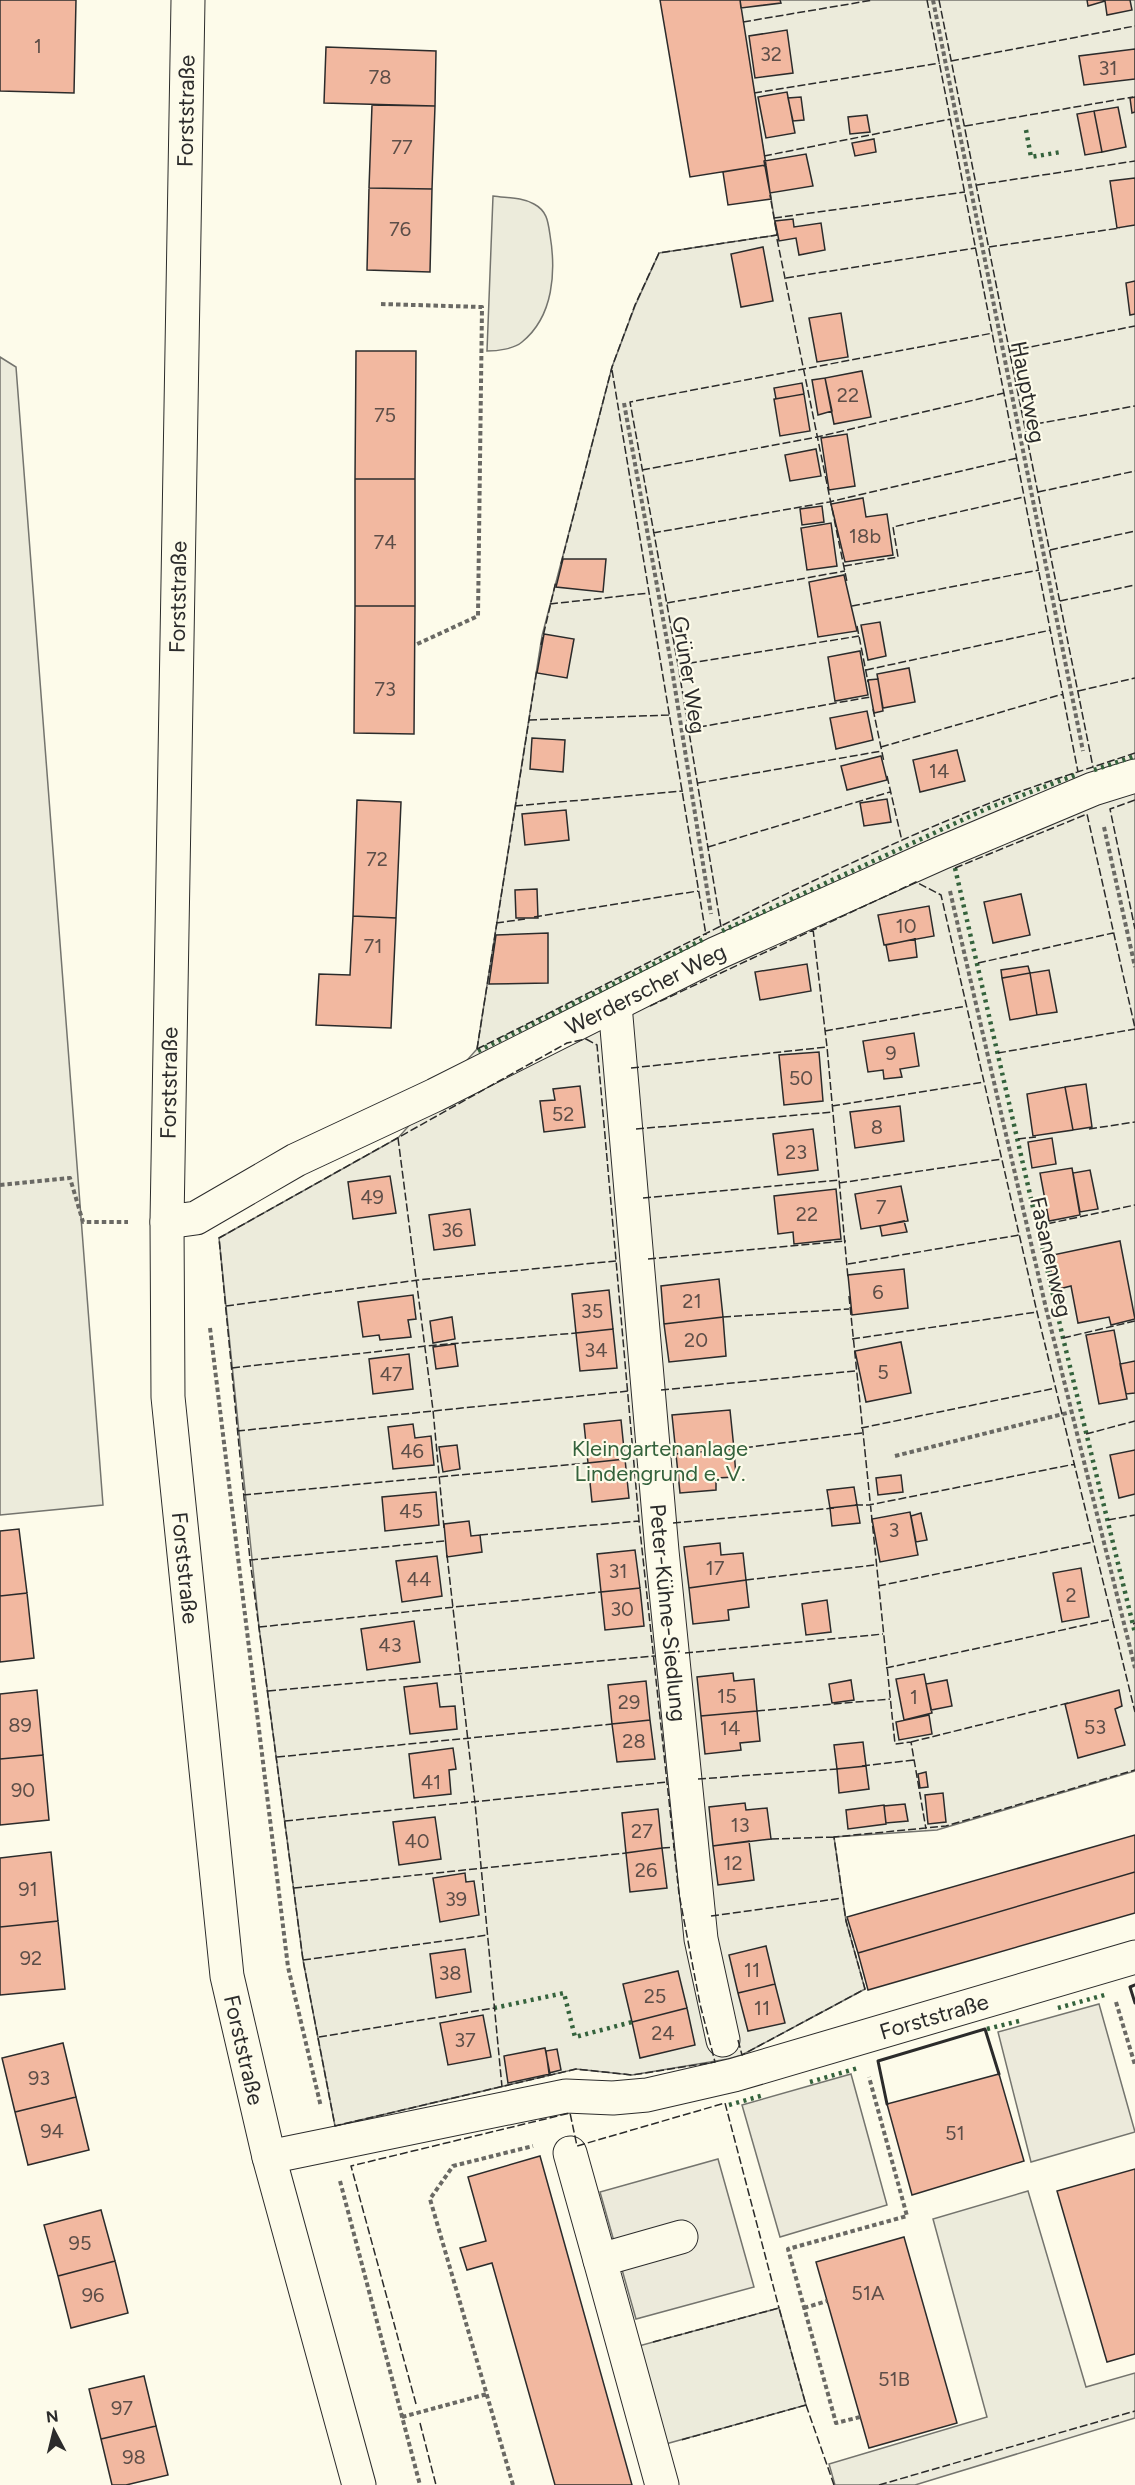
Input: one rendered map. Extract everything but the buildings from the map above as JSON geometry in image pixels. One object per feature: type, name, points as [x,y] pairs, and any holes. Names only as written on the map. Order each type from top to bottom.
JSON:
[{"type":"street","name":"Forststraße","points":[[188,0],[167,1222],[168,1397],[226,1976],[269,2157],[359,2485]]},
{"type":"street","name":"Werderscher Weg","points":[[167,1222],[196,1218],[296,1160],[717,953],[941,853],[1093,789],[1135,776]]},
{"type":"street","name":"Peter-Kühne-Siedlung","points":[[615,1005],[661,1540],[700,1939],[728,2058]]},
{"type":"street","name":"Forststraße","points":[[269,2157],[566,2096],[613,2098],[647,2095],[728,2058],[859,2039],[1120,1961]]},
{"type":"street","points":[[570,2153],[662,2485]]},
{"type":"street","points":[[600,2260],[681,2237]]},
{"type":"path","name":"Hauptweg","points":[[933,0],[1084,758],[1135,967]]},
{"type":"path","points":[[381,304],[482,308],[478,616],[415,645]]},
{"type":"path","name":"Grüner Weg","points":[[624,403],[671,663],[717,953]]},
{"type":"path","name":"Fasanenweg","points":[[941,853],[1071,1412],[1135,1668]]},
{"type":"path","points":[[0,1185],[70,1178],[83,1222],[167,1222]]},
{"type":"path","points":[[209,1325],[288,1966],[330,2145],[420,2485]]},
{"type":"path","points":[[895,1456],[1071,1412]]},
{"type":"path","points":[[1120,1961],[1135,2065]]},
{"type":"path","points":[[859,2039],[907,2216],[788,2249],[836,2423],[860,2417]]},
{"type":"path","points":[[513,2485],[430,2199],[453,2166],[566,2138],[570,2153]]},
{"type":"path","points":[[804,2308],[827,2301]]},
{"type":"path","points":[[402,2417],[487,2394]]},
{"type":"green space","name":"Kleingartenanlage Lindengrund e. V.","points":[[739,0],[1135,0],[1135,1771],[937,1830],[834,1837],[846,1921],[865,1989],[742,2055],[632,2075],[576,2069],[335,2126],[303,1960],[259,1627],[219,1238],[398,1138],[477,1049],[542,636],[612,367],[635,306],[659,253],[777,235]]},
{"type":"green space","points":[[493,196],[529,202],[544,213],[548,225],[553,263],[547,306],[533,331],[515,346],[487,351]]},
{"type":"green space","points":[[0,357],[16,367],[103,1505],[0,1515]]},
{"type":"green space","points":[[1028,2191],[1086,2387],[1135,2373],[1135,2418],[915,2485],[835,2485],[829,2464],[987,2417],[933,2219]]},
{"type":"green space","points":[[779,2308],[806,2405],[662,2445],[635,2347]]},
{"type":"shaded area","points":[[1099,2004],[1135,2132],[1031,2162],[998,2032]]},
{"type":"shaded area","points":[[851,2074],[887,2205],[780,2237],[742,2105]]},
{"type":"shaded area","points":[[718,2159],[754,2287],[636,2319],[600,2192]]},
{"type":"hedge","points":[[1026,130],[1031,157],[1061,152]]},
{"type":"hedge","points":[[1094,770],[1135,756]]},
{"type":"hedge","points":[[722,931],[986,809],[1078,774]]},
{"type":"hedge","points":[[955,868],[1063,1338],[1135,1633]]},
{"type":"hedge","points":[[478,1051],[706,938]]},
{"type":"hedge","points":[[494,2008],[564,1993],[575,2037],[632,2022]]},
{"type":"hedge","points":[[1058,2008],[1108,1994]]},
{"type":"hedge","points":[[987,2029],[1019,2021]]},
{"type":"hedge","points":[[810,2082],[858,2068]]},
{"type":"hedge","points":[[729,2105],[764,2095]]},
{"type":"fence","points":[[743,22],[873,0]]},
{"type":"fence","points":[[927,0],[1078,772]]},
{"type":"fence","points":[[939,0],[1093,767]]},
{"type":"fence","points":[[951,61],[1135,26]]},
{"type":"fence","points":[[754,93],[940,63]]},
{"type":"fence","points":[[965,126],[1133,97]]},
{"type":"fence","points":[[764,156],[951,119]]},
{"type":"fence","points":[[977,185],[1135,161]]},
{"type":"fence","points":[[774,218],[965,192]]},
{"type":"fence","points":[[561,564],[612,367],[635,305],[659,253],[777,235],[770,195]]},
{"type":"fence","points":[[989,247],[1120,228]]},
{"type":"fence","points":[[777,239],[847,582]]},
{"type":"fence","points":[[786,278],[976,248]]},
{"type":"fence","points":[[1010,351],[1135,326]]},
{"type":"fence","points":[[721,927],[678,665],[630,402],[993,333]]},
{"type":"fence","points":[[612,370],[706,935]]},
{"type":"fence","points":[[642,470],[817,437],[1004,393]]},
{"type":"fence","points":[[1025,426],[1135,406]]},
{"type":"fence","points":[[653,533],[829,502],[1017,458]]},
{"type":"fence","points":[[1038,492],[1135,471]]},
{"type":"fence","points":[[844,566],[898,557],[893,527],[1024,497]]},
{"type":"fence","points":[[1050,550],[1135,531]]},
{"type":"fence","points":[[852,606],[1039,570]]},
{"type":"fence","points":[[667,603],[845,571]]},
{"type":"fence","points":[[541,645],[556,581]]},
{"type":"fence","points":[[1060,601],[1135,585]]},
{"type":"fence","points":[[550,604],[649,593]]},
{"type":"fence","points":[[857,626],[868,682]]},
{"type":"fence","points":[[866,670],[1051,630]]},
{"type":"fence","points":[[678,665],[859,636]]},
{"type":"fence","points":[[477,1049],[537,669]]},
{"type":"fence","points":[[1078,691],[1135,678]]},
{"type":"fence","points":[[881,747],[1063,694]]},
{"type":"fence","points":[[688,729],[870,697]]},
{"type":"fence","points":[[873,709],[884,762]]},
{"type":"fence","points":[[529,720],[670,715]]},
{"type":"fence","points":[[698,783],[882,751]]},
{"type":"fence","points":[[477,1049],[792,891],[920,832],[1041,784],[1135,753]]},
{"type":"fence","points":[[887,776],[902,841]]},
{"type":"fence","points":[[515,806],[683,791]]},
{"type":"fence","points":[[708,847],[890,792]]},
{"type":"fence","points":[[1135,800],[1110,809],[1135,929]]},
{"type":"fence","points":[[955,868],[1087,814],[1135,1028]]},
{"type":"fence","points":[[650,1006],[916,882],[941,895],[1037,1312],[1135,1712]]},
{"type":"fence","points":[[534,917],[698,891]]},
{"type":"fence","points":[[496,923],[525,919]]},
{"type":"fence","points":[[813,929],[827,1047],[848,1278]]},
{"type":"fence","points":[[978,963],[1113,933]]},
{"type":"fence","points":[[825,1031],[967,1006]]},
{"type":"fence","points":[[998,1053],[1135,1029]]},
{"type":"fence","points":[[586,1039],[597,1045],[639,1521],[679,1894],[700,2004],[715,2062],[632,2075],[576,2069],[335,2126],[303,1960],[250,1560],[219,1238],[567,1043],[586,1039]]},
{"type":"fence","points":[[631,1068],[827,1047]]},
{"type":"fence","points":[[832,1106],[984,1082]]},
{"type":"fence","points":[[636,1129],[833,1112]]},
{"type":"fence","points":[[1089,1129],[1135,1122]]},
{"type":"fence","points":[[1018,1139],[1036,1137]]},
{"type":"fence","points":[[398,1138],[433,1410],[444,1528]]},
{"type":"fence","points":[[839,1183],[1002,1159]]},
{"type":"fence","points":[[643,1198],[839,1180]]},
{"type":"fence","points":[[1037,1226],[1135,1205]]},
{"type":"fence","points":[[848,1264],[1019,1235]]},
{"type":"fence","points":[[648,1259],[846,1241]]},
{"type":"fence","points":[[226,1306],[418,1280],[616,1261]]},
{"type":"fence","points":[[849,1296],[895,1744],[911,1742],[926,1829]]},
{"type":"fence","points":[[723,1317],[849,1309]]},
{"type":"fence","points":[[852,1339],[1037,1312]]},
{"type":"fence","points":[[1063,1338],[1135,1321]]},
{"type":"fence","points":[[232,1368],[426,1346],[576,1333]]},
{"type":"fence","points":[[661,1390],[855,1371]]},
{"type":"fence","points":[[861,1428],[1056,1388]]},
{"type":"fence","points":[[237,1431],[629,1391]]},
{"type":"fence","points":[[1086,1434],[1135,1421]]},
{"type":"fence","points":[[734,1449],[862,1433]]},
{"type":"fence","points":[[243,1495],[588,1463]]},
{"type":"fence","points":[[855,1505],[869,1505],[1075,1464]]},
{"type":"fence","points":[[673,1523],[834,1508]]},
{"type":"fence","points":[[1108,1520],[1135,1515]]},
{"type":"fence","points":[[480,1535],[639,1521]]},
{"type":"fence","points":[[250,1560],[445,1541]]},
{"type":"fence","points":[[878,1586],[1093,1542]]},
{"type":"fence","points":[[447,1555],[475,1803],[502,2087]]},
{"type":"fence","points":[[746,1580],[875,1565]]},
{"type":"fence","points":[[259,1627],[601,1592]]},
{"type":"fence","points":[[886,1668],[1113,1619]]},
{"type":"fence","points":[[685,1653],[883,1634]]},
{"type":"fence","points":[[268,1691],[655,1656]]},
{"type":"fence","points":[[757,1711],[890,1699]]},
{"type":"fence","points":[[911,1742],[1068,1703]]},
{"type":"fence","points":[[277,1757],[612,1724]]},
{"type":"fence","points":[[862,1766],[914,1760]]},
{"type":"fence","points":[[698,1779],[838,1769]]},
{"type":"fence","points":[[738,2040],[742,2055],[865,1989],[846,1921],[834,1837],[946,1826],[1135,1770]]},
{"type":"fence","points":[[285,1821],[668,1782]]},
{"type":"fence","points":[[771,1839],[834,1837]]},
{"type":"fence","points":[[662,1848],[675,1847]]},
{"type":"fence","points":[[294,1888],[626,1853]]},
{"type":"fence","points":[[711,1916],[843,1898]]},
{"type":"fence","points":[[303,1960],[488,1935]]},
{"type":"fence","points":[[319,2037],[494,2008]]},
{"type":"fence","points":[[416,2404],[351,2166],[570,2113],[577,2146],[725,2103],[779,2308]]},
{"type":"fence","points":[[653,2342],[779,2308],[806,2405],[681,2440]]},
{"type":"fence","points":[[806,2405],[834,2485]]},
{"type":"fence","points":[[879,2485],[1135,2411]]},
{"type":"fence","points":[[420,2423],[436,2485]]},
{"type":"wall","points":[[1135,1985],[1130,1987],[1135,2003]]},
{"type":"wall","points":[[887,2104],[878,2061],[985,2029],[999,2074]]}]
